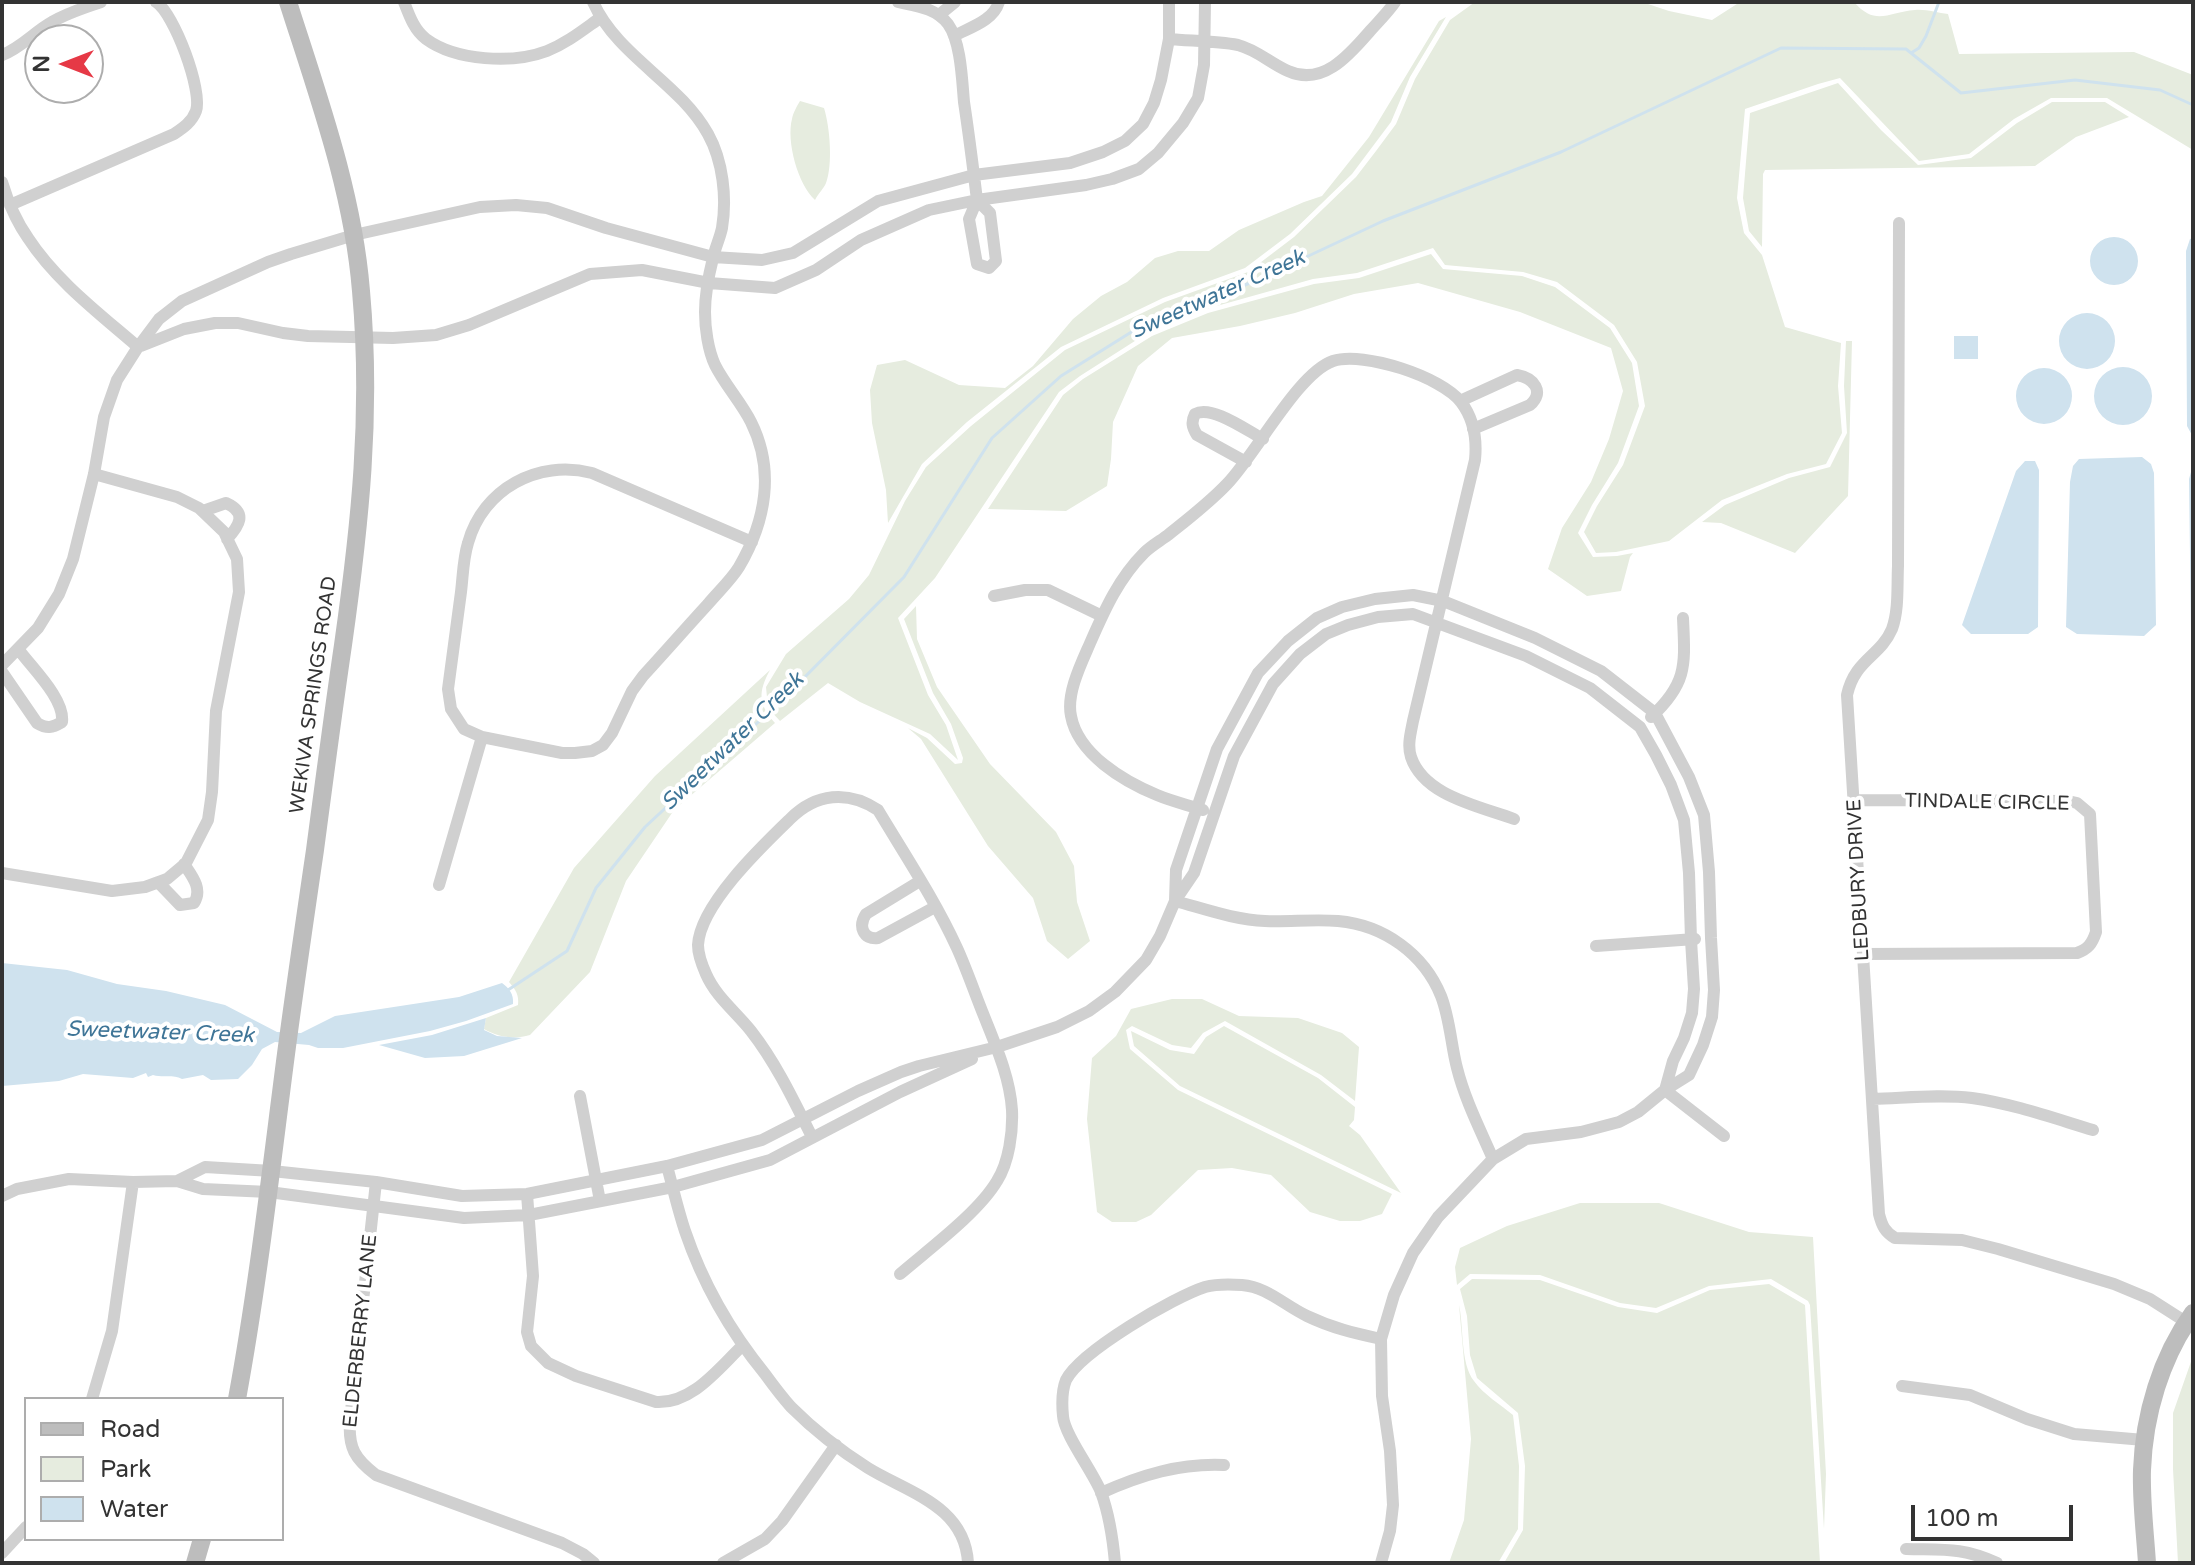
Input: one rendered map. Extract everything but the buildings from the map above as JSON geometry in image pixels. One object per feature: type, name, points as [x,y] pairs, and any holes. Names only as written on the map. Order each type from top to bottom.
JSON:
[{"type":"main road","name":"WEKIVA SPRINGS ROAD","points":[[237,1397],[272,1171],[359,531],[366,435],[364,336],[354,235],[337,162],[288,2]]},
{"type":"main road","points":[[2147,1563],[2142,1473],[2144,1440],[2159,1378],[2190,1317]]},
{"type":"main road","points":[[195,1563],[201,1541]]},
{"type":"street","points":[[2,55],[49,23],[101,2]]},
{"type":"street","points":[[10,205],[174,134],[187,125],[195,113],[196,84],[170,17],[156,2]]},
{"type":"street","points":[[404,2],[413,25],[425,38],[450,51],[479,58],[513,58],[545,52],[570,40],[600,18]]},
{"type":"street","points":[[593,2],[600,18],[625,49],[683,100],[708,134],[720,164],[724,198],[722,229],[713,257],[705,310],[707,335],[714,363],[752,423],[761,450],[766,475],[763,514],[752,542],[738,569],[632,691],[603,745],[592,751],[562,753],[482,737],[464,729],[451,709],[448,689],[467,545],[477,520],[494,499],[514,483],[552,469],[573,468],[592,473],[752,542]]},
{"type":"street","points":[[898,2],[923,7],[939,15],[954,36],[977,200],[969,219],[977,264],[989,268],[996,261],[990,213],[977,200]]},
{"type":"street","points":[[939,15],[955,2]]},
{"type":"street","points":[[954,36],[990,18],[999,2]]},
{"type":"street","points":[[2,665],[38,628],[59,594],[73,559],[104,417],[117,380],[159,319],[182,301],[268,262],[354,235],[480,207],[516,205],[547,208],[606,228],[713,257],[762,260],[793,253],[878,201],[974,175],[1070,163],[1125,141],[1143,124],[1154,103],[1169,39],[1169,2]]},
{"type":"street","points":[[138,347],[184,329],[215,323],[238,323],[308,336],[393,338],[436,335],[469,325],[590,274],[642,270],[709,283],[775,288],[816,270],[861,240],[929,210],[1086,185],[1139,169],[1158,153],[1183,123],[1198,98],[1204,65],[1205,2]]},
{"type":"street","points":[[1169,39],[1238,45],[1287,71],[1301,76],[1316,75],[1349,56],[1395,2]]},
{"type":"street","points":[[2,182],[27,238],[77,293],[138,347]]},
{"type":"street","name":"LEDBURY DRIVE","points":[[1899,223],[1896,608],[1893,627],[1886,639],[1858,668],[1849,687],[1848,722],[1882,1226],[1888,1235],[1902,1239],[1962,1240],[1998,1249],[2114,1284],[2190,1317]]},
{"type":"street","points":[[1213,814],[1160,797],[1123,778],[1090,751],[1078,735],[1070,714],[1074,681],[1116,589],[1144,553],[1227,484],[1316,370],[1335,361],[1364,359],[1388,363],[1439,384],[1460,401],[1473,429],[1477,444],[1475,460],[1409,741],[1410,756],[1422,778],[1440,791],[1514,819]]},
{"type":"street","points":[[1460,401],[1517,375],[1535,382],[1538,392],[1530,405],[1473,429]]},
{"type":"street","points":[[1246,462],[1197,435],[1191,421],[1195,414],[1211,412],[1263,439]]},
{"type":"street","points":[[2,873],[112,891],[145,887],[167,879],[184,864],[208,820],[216,711],[239,592],[237,559],[224,532],[203,511],[177,497],[94,474]]},
{"type":"street","points":[[203,511],[226,503],[237,510],[240,517],[237,528],[227,539]]},
{"type":"street","points":[[994,596],[1025,590],[1048,590],[1102,616]]},
{"type":"street","points":[[1175,901],[1176,870],[1217,749],[1258,673],[1297,633],[1317,618],[1342,607],[1375,599],[1413,595],[1443,601],[1535,638],[1601,671],[1655,713],[1689,777],[1704,815],[1714,990],[1712,1017],[1689,1075],[1619,1122],[1581,1132],[1526,1139],[1493,1159],[1438,1217],[1413,1253],[1394,1295],[1381,1339],[1382,1396],[1390,1451],[1393,1505],[1381,1563]]},
{"type":"street","points":[[177,1181],[205,1167],[376,1182],[462,1196],[527,1194],[667,1166],[762,1140],[901,1072],[997,1047],[1057,1027],[1089,1011],[1115,992],[1146,960],[1175,901],[1194,873],[1234,756],[1273,684],[1300,654],[1326,634],[1378,617],[1413,614],[1526,656],[1590,688],[1640,727],[1671,785],[1684,820],[1694,989],[1692,1013],[1665,1090]]},
{"type":"street","points":[[1640,727],[1674,691],[1684,669],[1683,618]]},
{"type":"street","points":[[2,672],[37,723],[53,728],[62,722],[60,703],[19,650]]},
{"type":"street","points":[[1258,673],[1273,684]]},
{"type":"street","points":[[439,885],[482,737]]},
{"type":"street","points":[[812,1137],[770,1059],[716,993],[700,959],[698,944],[702,926],[713,905],[758,851],[794,815],[810,804],[830,797],[847,796],[865,801],[878,810],[957,948],[997,1047],[1012,1110],[1011,1134],[998,1180],[981,1203],[900,1274]]},
{"type":"street","name":"TINDALE CIRCLE","points":[[1854,800],[2077,803],[2090,814],[2092,845],[2096,932],[2093,943],[2086,949],[2077,953],[1863,954]]},
{"type":"street","points":[[158,882],[180,905],[194,903],[198,893],[196,885],[184,864]]},
{"type":"street","points":[[920,881],[866,914],[861,921],[865,935],[878,938],[935,907]]},
{"type":"street","points":[[1175,901],[1263,921],[1357,924],[1380,932],[1412,953],[1430,973],[1442,998],[1457,1070],[1493,1159]]},
{"type":"street","points":[[1596,946],[1711,938]]},
{"type":"street","points":[[2,1196],[17,1189],[69,1179],[177,1181],[203,1189],[269,1192],[464,1218],[529,1215],[673,1187],[770,1160],[912,1086],[997,1047]]},
{"type":"street","points":[[1665,1090],[1724,1136]]},
{"type":"street","points":[[580,1096],[600,1201]]},
{"type":"street","points":[[1873,1099],[1969,1098],[2003,1103],[2093,1130]]},
{"type":"street","points":[[667,1166],[685,1230],[702,1275],[742,1346],[791,1407],[836,1445],[868,1468],[926,1499],[945,1513],[960,1530],[968,1563]]},
{"type":"street","points":[[93,1397],[112,1331],[133,1182]]},
{"type":"street","name":"ELDERBERRY LANE","points":[[376,1182],[350,1420],[349,1436],[354,1453],[361,1464],[376,1475],[562,1543],[594,1563]]},
{"type":"street","points":[[527,1194],[533,1276],[527,1332],[531,1346],[548,1363],[576,1376],[656,1402],[667,1402],[680,1399],[694,1390],[742,1346]]},
{"type":"street","points":[[1115,1563],[1101,1493],[1063,1420],[1066,1381],[1076,1368],[1109,1340],[1179,1296],[1210,1285],[1244,1285],[1269,1292],[1303,1314],[1338,1330],[1381,1339]]},
{"type":"street","points":[[1902,1386],[1970,1395],[2027,1419],[2074,1434],[2144,1440]]},
{"type":"street","points":[[723,1563],[765,1539],[774,1530],[836,1445]]},
{"type":"street","points":[[1101,1493],[1152,1473],[1202,1464],[1224,1465]]},
{"type":"street","points":[[2,1553],[24,1529]]},
{"type":"street","points":[[1906,1549],[1957,1550],[1975,1553],[1997,1563]]},
{"type":"green space","points":[[1475,2],[1642,2],[1712,20],[1740,2],[1854,2],[1862,10],[1876,16],[1919,10],[1948,14],[1959,54],[2134,52],[2193,75],[2193,150],[2107,98],[2051,98],[2014,119],[1969,154],[1919,161],[1840,78],[1745,109],[1737,198],[1744,233],[1762,255],[1785,327],[1841,343],[1838,386],[1842,433],[1826,464],[1787,474],[1722,500],[1669,541],[1616,552],[1596,553],[1584,532],[1623,465],[1645,406],[1637,362],[1614,325],[1557,282],[1523,272],[1445,265],[1433,248],[1357,273],[1313,279],[1206,309],[1149,332],[1059,392],[935,578],[898,618],[928,695],[946,725],[958,760],[930,734],[860,702],[828,683],[780,721],[768,708],[766,687],[786,654],[849,599],[869,575],[905,501],[926,467],[1065,350],[1165,302],[1248,272],[1294,237],[1356,177],[1396,124],[1415,79],[1450,20]]},
{"type":"green space","points":[[1446,17],[1410,77],[1391,122],[1352,174],[1290,234],[1245,268],[1163,298],[1061,347],[967,422],[922,464],[888,523],[886,490],[872,423],[870,390],[877,365],[905,360],[959,385],[1005,388],[1033,366],[1073,319],[1101,296],[1127,282],[1155,258],[1178,251],[1209,251],[1239,230],[1322,196],[1369,137],[1439,21]]},
{"type":"green space","points":[[1838,83],[1918,165],[1971,158],[2017,123],[2052,102],[2105,102],[2129,117],[2076,137],[2035,166],[1765,170],[1762,247],[1749,231],[1743,198],[1750,113]]},
{"type":"green space","points":[[800,101],[824,108],[828,125],[828,175],[815,200],[803,184],[792,150],[792,119]]},
{"type":"green space","points":[[1431,254],[1443,269],[1522,276],[1555,287],[1610,328],[1632,363],[1639,406],[1618,463],[1578,533],[1593,557],[1633,553],[1621,591],[1587,596],[1548,569],[1562,528],[1591,482],[1609,439],[1623,391],[1611,348],[1520,312],[1418,283],[1354,294],[1295,313],[1172,338],[1138,366],[1113,422],[1107,486],[1066,511],[988,509],[1063,395],[1152,336],[1208,313],[1314,284],[1359,278]]},
{"type":"green space","points":[[1846,341],[1852,341],[1848,496],[1795,553],[1721,523],[1702,522],[1725,505],[1789,478],[1830,467],[1847,433],[1844,386]]},
{"type":"green space","points":[[916,606],[917,639],[937,687],[990,764],[1056,832],[1074,866],[1077,902],[1090,941],[1068,959],[1047,941],[1033,898],[988,846],[921,739],[908,728],[927,738],[955,764],[962,763],[951,724],[933,693],[904,619]]},
{"type":"green space","points":[[770,670],[763,685],[762,698],[765,710],[775,723],[674,810],[626,881],[590,972],[530,1035],[506,1037],[484,1029],[486,1018],[518,1005],[518,998],[509,982],[574,868],[655,776]]},
{"type":"green space","points":[[1172,999],[1202,999],[1239,1016],[1298,1018],[1342,1033],[1359,1047],[1355,1101],[1321,1075],[1225,1021],[1203,1033],[1191,1048],[1172,1045],[1132,1026],[1126,1030],[1130,1049],[1178,1090],[1392,1194],[1382,1214],[1360,1221],[1340,1221],[1310,1212],[1271,1175],[1232,1168],[1198,1170],[1151,1215],[1136,1222],[1112,1222],[1097,1212],[1087,1119],[1092,1058],[1116,1036],[1131,1009]]},
{"type":"green space","points":[[1224,1026],[1318,1078],[1355,1107],[1354,1120],[1349,1126],[1360,1135],[1401,1193],[1180,1086],[1134,1046],[1131,1031],[1170,1050],[1194,1054],[1206,1037]]},
{"type":"green space","points":[[1580,1203],[1659,1203],[1749,1232],[1813,1237],[1826,1474],[1824,1529],[1808,1301],[1771,1279],[1709,1286],[1656,1308],[1620,1303],[1540,1275],[1470,1274],[1457,1285],[1455,1267],[1460,1248],[1507,1226]]},
{"type":"green space","points":[[1472,1279],[1540,1280],[1618,1307],[1657,1313],[1710,1290],[1769,1284],[1805,1305],[1820,1563],[1504,1563],[1523,1530],[1525,1466],[1518,1413],[1477,1378],[1470,1355],[1467,1316],[1460,1289]]},
{"type":"green space","points":[[1459,1305],[1466,1365],[1482,1390],[1513,1415],[1519,1466],[1518,1529],[1498,1563],[1449,1563],[1464,1520],[1471,1439]]},
{"type":"green space","points":[[2193,1356],[2193,1563],[2178,1563],[2173,1413]]},
{"type":"water","points":[[2114,237],[2131,244],[2138,261],[2131,278],[2114,285],[2097,278],[2090,261],[2097,244]]},
{"type":"water","points":[[2193,238],[2193,437],[2187,426],[2186,251]]},
{"type":"water","points":[[2087,313],[2107,321],[2115,341],[2107,361],[2087,369],[2067,361],[2059,341],[2067,321]]},
{"type":"water","points":[[1954,336],[1978,336],[1978,359],[1954,359]]},
{"type":"water","points":[[2123,367],[2134,369],[2143,376],[2150,385],[2150,407],[2143,416],[2134,423],[2123,425],[2112,423],[2103,416],[2096,407],[2094,396],[2096,385],[2103,376],[2112,369]]},
{"type":"water","points":[[2044,368],[2064,376],[2072,396],[2064,416],[2044,424],[2024,416],[2016,396],[2024,376]]},
{"type":"water","points":[[2142,457],[2151,464],[2154,473],[2156,625],[2144,636],[2077,634],[2066,627],[2073,466],[2079,459]]},
{"type":"water","points":[[2025,461],[2035,461],[2039,470],[2038,627],[2028,634],[1971,634],[1962,625],[2016,471]]},
{"type":"water","points":[[2193,465],[2193,634],[2189,479]]},
{"type":"water","points":[[2,963],[67,970],[117,984],[166,991],[225,1005],[277,1032],[301,1033],[335,1016],[459,997],[502,983],[513,997],[513,1004],[430,1031],[343,1048],[275,1042],[262,1049],[238,1079],[211,1080],[203,1075],[182,1079],[148,1077],[146,1073],[133,1078],[83,1074],[59,1081],[2,1086]]},
{"type":"water","points":[[486,1018],[484,1030],[497,1036],[522,1038],[464,1056],[425,1058],[379,1045],[432,1035]]},
{"type":"waterway","points":[[1911,53],[1919,48],[1926,36],[1939,2]]},
{"type":"waterway","name":"Sweetwater Creek","points":[[508,990],[567,951],[596,888],[645,827],[784,698],[904,577],[992,438],[1061,376],[1141,326],[1255,281],[1383,221],[1561,152],[1781,48],[1906,49],[1961,93],[2075,80],[2160,90],[2193,105]]}]
